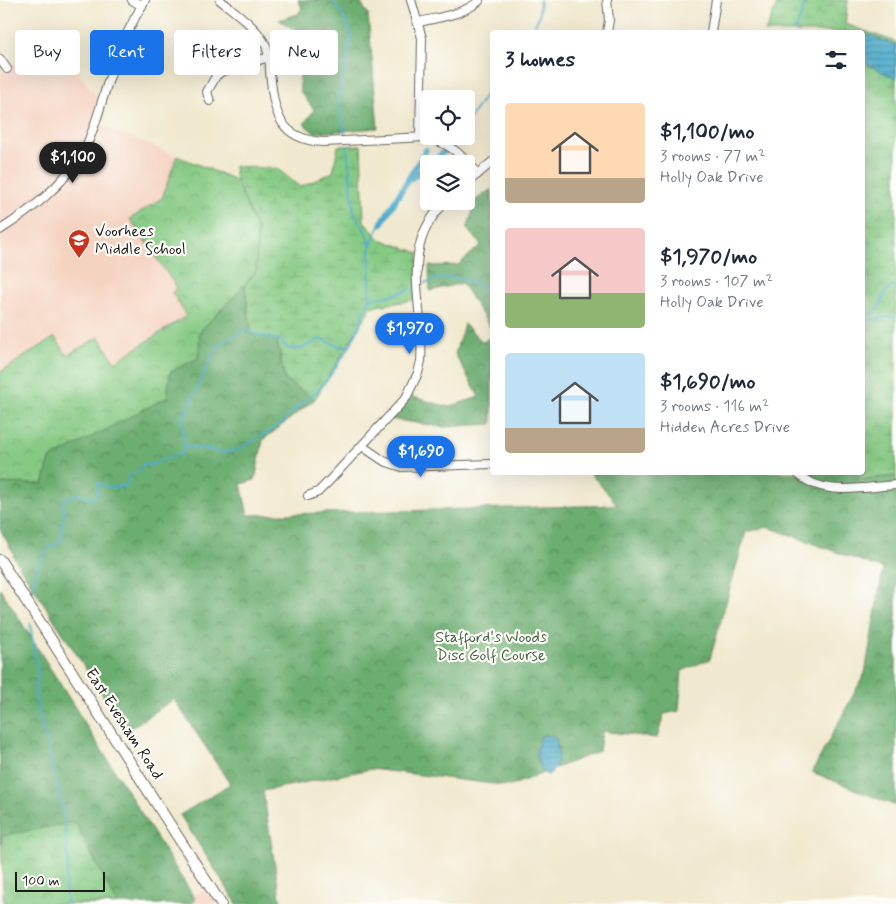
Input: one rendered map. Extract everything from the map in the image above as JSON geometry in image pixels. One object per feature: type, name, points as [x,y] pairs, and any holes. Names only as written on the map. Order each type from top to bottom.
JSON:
[{"type":"main road","name":"East Evesham Road","points":[[0,560],[221,904]]},
{"type":"street","points":[[0,230],[29,211],[50,192],[68,174],[83,151],[92,131],[122,42],[143,3],[132,0]]},
{"type":"street","points":[[220,0],[254,30],[266,47],[269,57],[274,105],[282,124],[293,133],[312,141],[323,142],[420,136]]},
{"type":"street","points":[[411,0],[422,38],[421,90]]},
{"type":"street","points":[[607,0],[609,20],[607,30]]},
{"type":"street","points":[[711,30],[716,0]]},
{"type":"street","points":[[418,22],[460,12],[471,8],[480,1]]},
{"type":"street","points":[[210,101],[207,92],[216,76],[221,72],[269,57]]},
{"type":"street","points":[[0,59],[7,69]]},
{"type":"street","points":[[447,145],[461,155],[478,174]]},
{"type":"street","points":[[475,176],[490,164]]},
{"type":"street","points":[[308,496],[318,492],[330,481],[406,398],[418,373],[421,352],[417,271],[419,246],[427,224],[438,210]]},
{"type":"street","points":[[362,446],[384,461],[402,467],[490,464]]},
{"type":"street","points":[[799,475],[808,483],[826,489],[896,485]]},
{"type":"shaded area","name":"Voorhees Middle School","points":[[15,63],[15,75],[80,75],[101,103],[95,123],[177,156],[162,198],[131,219],[177,289],[172,292],[187,316],[115,362],[67,355],[55,337],[0,372],[0,324],[3,321],[4,314],[0,307],[0,73]]},
{"type":"shaded area","points":[[210,886],[221,904],[181,904]]},
{"type":"green space","points":[[298,0],[359,0],[368,14],[378,128],[314,133],[304,124],[314,110],[300,91],[300,75],[338,75],[338,30],[295,30],[279,20],[298,14],[302,8]]},
{"type":"green space","points":[[779,0],[848,0],[845,24],[862,30],[766,30]]},
{"type":"green space","points":[[865,31],[896,42],[896,476],[855,480],[865,475],[867,471],[865,469]]},
{"type":"green space","points":[[361,145],[364,221],[380,239],[419,253],[414,300],[371,307],[315,399],[285,380],[277,340],[251,333],[245,285],[256,271],[257,230],[236,180],[234,166],[278,169],[300,187],[333,172],[338,146]]},
{"type":"green space","points":[[177,156],[236,180],[257,230],[256,271],[245,285],[200,331],[198,358],[170,372],[167,397],[50,459],[43,484],[6,483],[0,485],[0,372],[55,337],[67,355],[99,337],[115,362],[186,316],[172,292],[177,288],[130,219],[162,198]]},
{"type":"green space","points":[[490,190],[490,327],[462,283],[430,291],[429,266],[458,265],[481,245],[467,229],[473,210],[475,210],[476,200]]},
{"type":"green space","name":"Stafford's Woods Disc Golf Course","points":[[245,285],[251,333],[277,340],[285,380],[315,399],[263,440],[255,480],[241,484],[248,515],[618,505],[592,475],[863,475],[857,480],[896,476],[896,806],[812,772],[865,673],[883,569],[768,527],[746,532],[710,659],[682,671],[679,711],[664,714],[657,738],[602,731],[599,751],[510,786],[371,769],[263,791],[281,904],[237,904],[180,815],[230,784],[174,699],[126,731],[13,556],[14,554],[0,529],[0,485],[6,483],[43,484],[50,459],[167,397],[170,372],[198,358],[200,331]]},
{"type":"green space","points":[[464,324],[483,342],[490,337],[490,424],[444,427],[389,419],[406,395],[448,407],[479,397],[455,354]]},
{"type":"green space","points":[[0,588],[195,899],[192,904],[55,904],[23,840],[0,843]]},
{"type":"green space","points":[[75,822],[117,904],[4,904],[1,836]]},
{"type":"water","points":[[865,34],[896,45],[896,79],[865,63]]},
{"type":"water","points":[[546,735],[556,739],[558,755],[555,769],[547,775],[542,771],[536,755],[540,737]]},
{"type":"waterway","points":[[332,0],[345,18],[352,37],[339,93],[339,105],[345,133]]},
{"type":"waterway","points":[[533,30],[539,16],[540,0]]},
{"type":"waterway","points":[[796,30],[806,0]]},
{"type":"waterway","points":[[475,110],[490,88]]},
{"type":"waterway","points":[[347,146],[354,213],[366,232],[370,245]]},
{"type":"waterway","points":[[381,224],[426,150]]},
{"type":"waterway","points":[[440,155],[446,150]]},
{"type":"waterway","points":[[412,178],[420,172]]},
{"type":"waterway","points":[[31,592],[43,555],[48,548],[57,544],[61,539],[64,499],[78,494],[92,499],[97,496],[97,485],[99,483],[113,487],[127,485],[128,477],[140,470],[143,464],[153,465],[161,459],[181,454],[189,447],[221,453],[237,450],[280,425],[300,404],[317,391],[328,379],[350,346],[361,323],[363,312],[370,299],[370,251],[372,241],[381,224]]},
{"type":"waterway","points":[[425,283],[442,278],[460,279],[478,284],[490,292]]},
{"type":"waterway","points":[[865,317],[877,310],[886,292],[896,285]]},
{"type":"waterway","points":[[370,299],[393,295],[410,289]]},
{"type":"waterway","points":[[865,319],[896,316]]},
{"type":"waterway","points":[[185,449],[182,421],[214,352],[224,342],[246,329],[255,334],[279,340],[287,348],[294,350],[303,348],[320,339],[340,346],[350,346]]},
{"type":"waterway","points":[[30,624],[38,673],[36,700],[64,814],[68,863],[65,887],[67,904]]},
{"type":"place","name":"Voorhees Middle School","points":[[79,259]]}]
